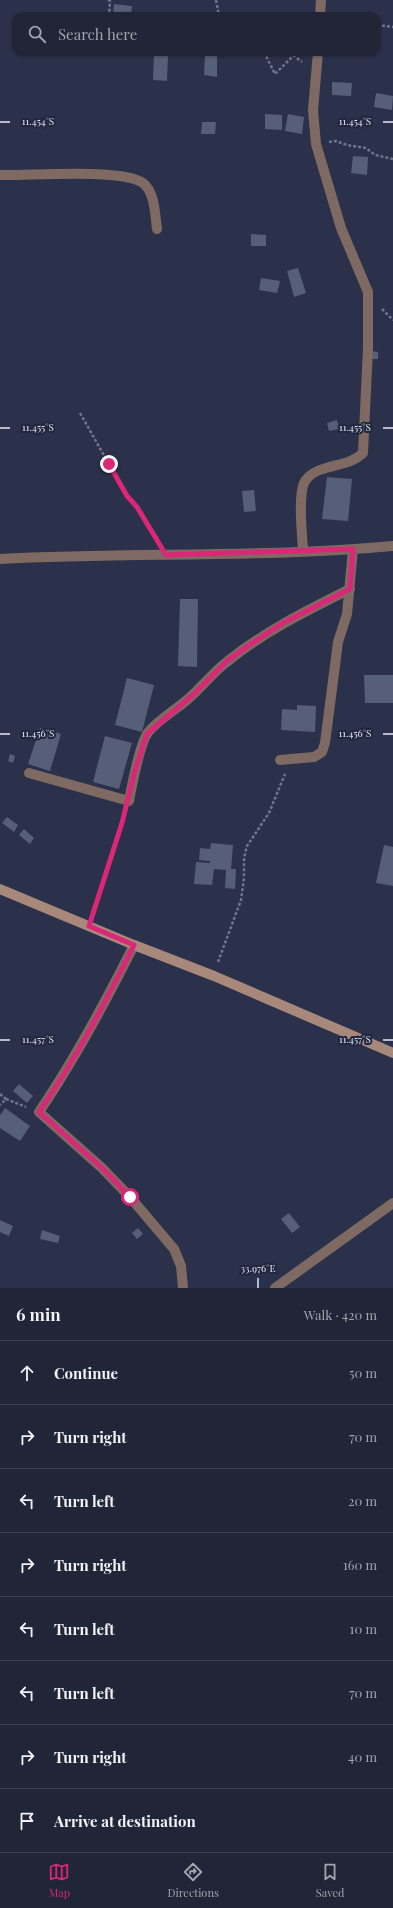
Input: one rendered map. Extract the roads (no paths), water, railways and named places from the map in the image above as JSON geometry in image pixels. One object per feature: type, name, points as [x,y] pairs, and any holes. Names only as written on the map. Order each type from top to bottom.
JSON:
[{"type":"street","points":[[320,12],[321,0]]},
{"type":"street","points":[[302,550],[301,492],[304,482],[311,474],[357,459],[363,453],[368,348],[368,292],[339,221],[316,144],[313,110],[318,56]]},
{"type":"street","points":[[0,175],[101,174],[133,179],[142,182],[148,189],[157,229]]},
{"type":"street","points":[[0,559],[82,555],[166,555],[353,549],[393,546]]},
{"type":"street","points":[[280,760],[314,757],[322,752],[326,743],[338,642],[347,614],[353,549]]},
{"type":"street","points":[[29,773],[129,801],[134,774],[147,734],[194,694],[227,661],[248,646],[283,623],[350,589]]},
{"type":"street","points":[[0,889],[134,945],[214,976],[393,1053]]},
{"type":"street","points":[[134,945],[92,1028],[67,1071],[39,1112],[102,1168],[130,1197],[174,1249],[181,1266],[183,1288]]},
{"type":"street","points":[[274,1288],[393,1203]]}]
